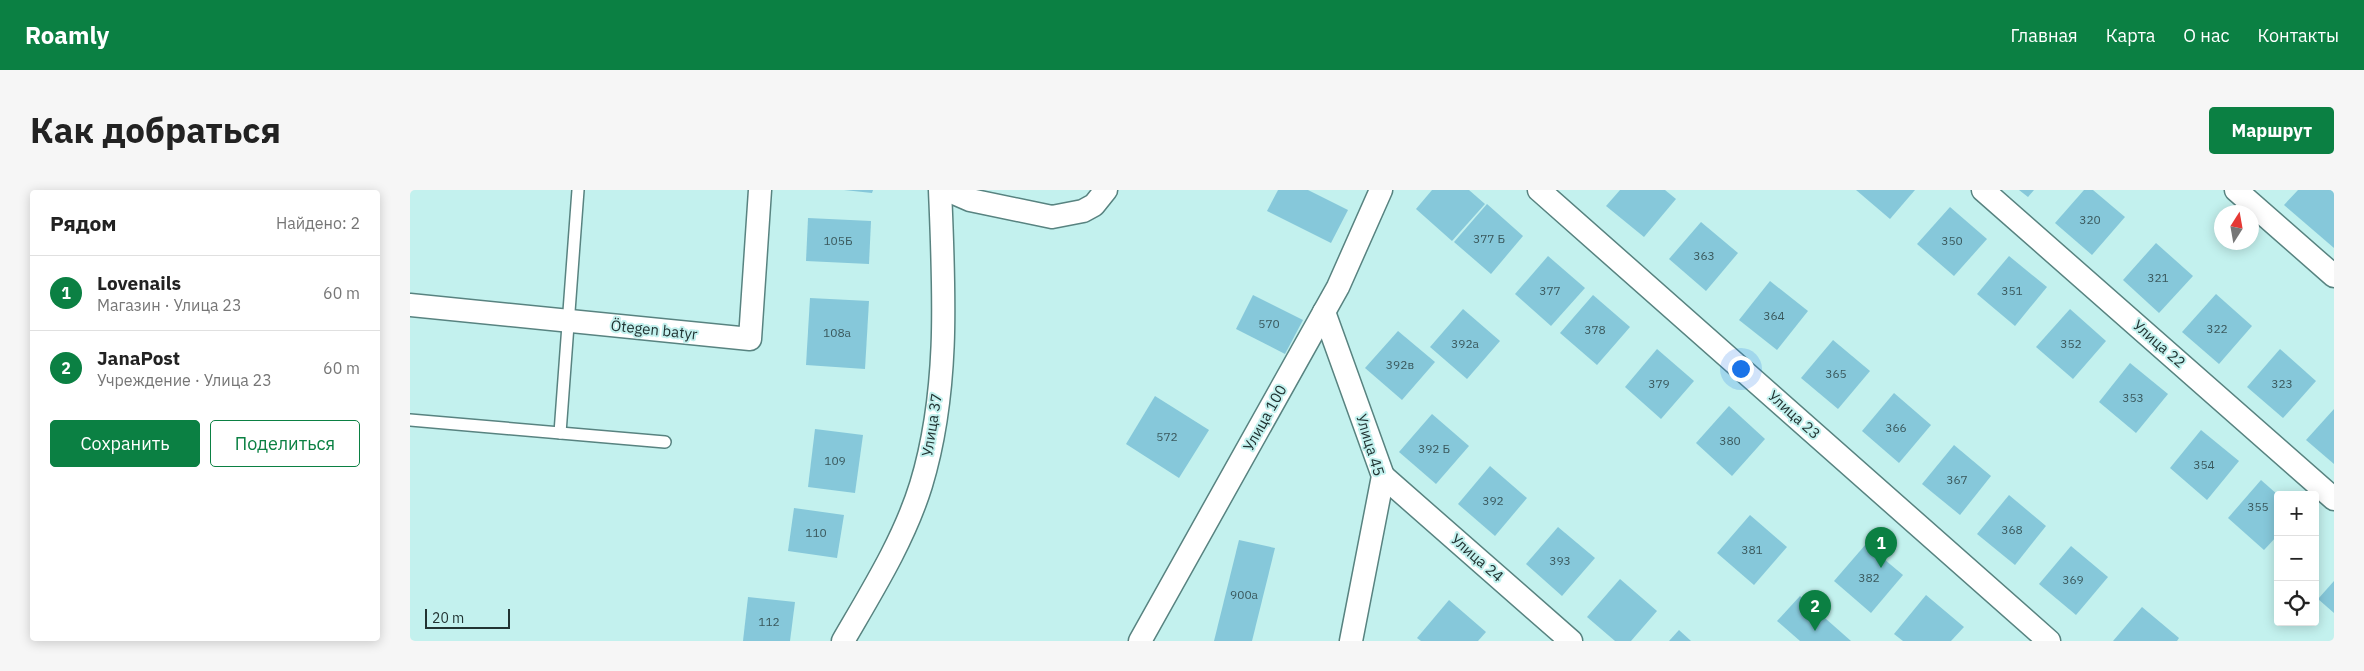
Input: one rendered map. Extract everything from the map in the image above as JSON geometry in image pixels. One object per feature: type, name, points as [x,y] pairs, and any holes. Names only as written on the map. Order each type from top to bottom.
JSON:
[{"type":"street","name":"Ötegen batyr","points":[[410,305],[750,339],[760,190]]},
{"type":"street","name":"Улица 37","points":[[843,641],[874,589],[906,523],[921,485],[932,440],[945,339],[940,190]]},
{"type":"street","points":[[947,190],[970,200],[1052,217],[1083,212],[1100,198]]},
{"type":"street","name":"Улица 100","points":[[1140,641],[1338,287],[1381,190]]},
{"type":"street","name":"Улица 23","points":[[1540,190],[2049,641]]},
{"type":"street","name":"Улица 22","points":[[1983,190],[2334,499]]},
{"type":"street","points":[[2236,190],[2334,276]]},
{"type":"street","name":"Улица 45","points":[[1324,312],[1383,476],[1351,641]]},
{"type":"street","name":"Улица 24","points":[[1383,476],[1571,641]]},
{"type":"lane","points":[[560,433],[578,190]]},
{"type":"lane","points":[[410,420],[666,442]]},
{"type":"building","points":[[844,190],[873,190],[872,193]]},
{"type":"building","points":[[1278,190],[1308,190],[1348,210],[1331,243],[1267,211]]},
{"type":"building","points":[[1432,190],[1469,190],[1485,204],[1452,241],[1416,209]]},
{"type":"building","points":[[1620,190],[1665,190],[1676,199],[1644,237],[1606,206]]},
{"type":"building","points":[[1856,190],[1915,190],[1890,219]]},
{"type":"building","points":[[2019,190],[2034,190],[2028,197]]},
{"type":"building","points":[[2084,190],[2093,190],[2125,217],[2092,255],[2055,223]]},
{"type":"building","points":[[2298,190],[2334,190],[2334,248],[2284,205]]},
{"type":"building","points":[[1487,204],[1523,236],[1491,274],[1454,242]]},
{"type":"building","points":[[1950,207],[1987,239],[1954,276],[1917,244]]},
{"type":"building","points":[[808,218],[871,221],[869,264],[806,261]]},
{"type":"building","points":[[1701,222],[1738,253],[1706,291],[1669,259]]},
{"type":"building","points":[[2156,243],[2193,276],[2159,313],[2123,280]]},
{"type":"building","points":[[1548,256],[1585,288],[1551,326],[1515,294]]},
{"type":"building","points":[[2009,256],[2047,287],[2015,326],[1977,294]]},
{"type":"building","points":[[1770,281],[1808,311],[1777,350],[1739,320]]},
{"type":"building","points":[[2216,294],[2252,326],[2219,364],[2182,332]]},
{"type":"building","points":[[1253,295],[1303,320],[1285,354],[1236,329]]},
{"type":"building","points":[[1593,295],[1630,327],[1597,365],[1560,333]]},
{"type":"building","points":[[810,298],[869,301],[865,369],[806,365]]},
{"type":"building","points":[[1463,309],[1500,341],[1467,379],[1430,347]]},
{"type":"building","points":[[2070,309],[2106,341],[2073,379],[2036,347]]},
{"type":"building","points":[[1398,331],[1435,362],[1402,400],[1365,368]]},
{"type":"building","points":[[1833,340],[1870,371],[1838,409],[1801,378]]},
{"type":"building","points":[[1657,349],[1694,381],[1661,419],[1625,387]]},
{"type":"building","points":[[2280,349],[2316,381],[2283,418],[2247,387]]},
{"type":"building","points":[[2130,363],[2168,394],[2136,433],[2099,402]]},
{"type":"building","points":[[1894,393],[1931,425],[1899,463],[1862,431]]},
{"type":"building","points":[[1155,396],[1209,430],[1179,478],[1126,444]]},
{"type":"building","points":[[1729,406],[1765,439],[1732,476],[1696,443]]},
{"type":"building","points":[[2334,409],[2334,464],[2306,440]]},
{"type":"building","points":[[1432,414],[1469,446],[1436,484],[1399,452]]},
{"type":"building","points":[[815,429],[863,435],[855,493],[808,487]]},
{"type":"building","points":[[2201,430],[2239,461],[2207,500],[2170,468]]},
{"type":"building","points":[[1954,445],[1991,476],[1960,515],[1922,484]]},
{"type":"building","points":[[1490,466],[1527,498],[1495,536],[1458,504]]},
{"type":"building","points":[[2261,480],[2274,491],[2274,539],[2264,550],[2228,518]]},
{"type":"building","points":[[2009,495],[2046,526],[2015,565],[1977,534]]},
{"type":"building","points":[[794,508],[844,515],[837,558],[788,551]]},
{"type":"building","points":[[1750,515],[1787,547],[1754,585],[1717,553]]},
{"type":"building","points":[[1558,527],[1595,558],[1562,596],[1526,564]]},
{"type":"building","points":[[1239,540],[1275,548],[1252,641],[1214,641]]},
{"type":"building","points":[[1866,544],[1903,575],[1871,613],[1834,581]]},
{"type":"building","points":[[2071,546],[2108,577],[2076,615],[2039,584]]},
{"type":"building","points":[[1620,579],[1657,611],[1631,641],[1615,641],[1587,617]]},
{"type":"building","points":[[2334,581],[2334,613],[2319,598]]},
{"type":"building","points":[[1926,595],[1964,627],[1951,641],[1903,641],[1894,634]]},
{"type":"building","points":[[1800,596],[1851,641],[1800,641],[1777,621]]},
{"type":"building","points":[[748,597],[795,602],[790,641],[743,641]]},
{"type":"building","points":[[1449,600],[1486,632],[1478,641],[1421,641],[1417,638]]},
{"type":"building","points":[[2142,607],[2179,638],[2177,641],[2113,641]]},
{"type":"building","points":[[1679,630],[1691,641],[1669,641]]},
{"type":"place","name":"Lovenails","points":[[1881,568]]},
{"type":"place","name":"JanaPost","points":[[1815,631]]}]
